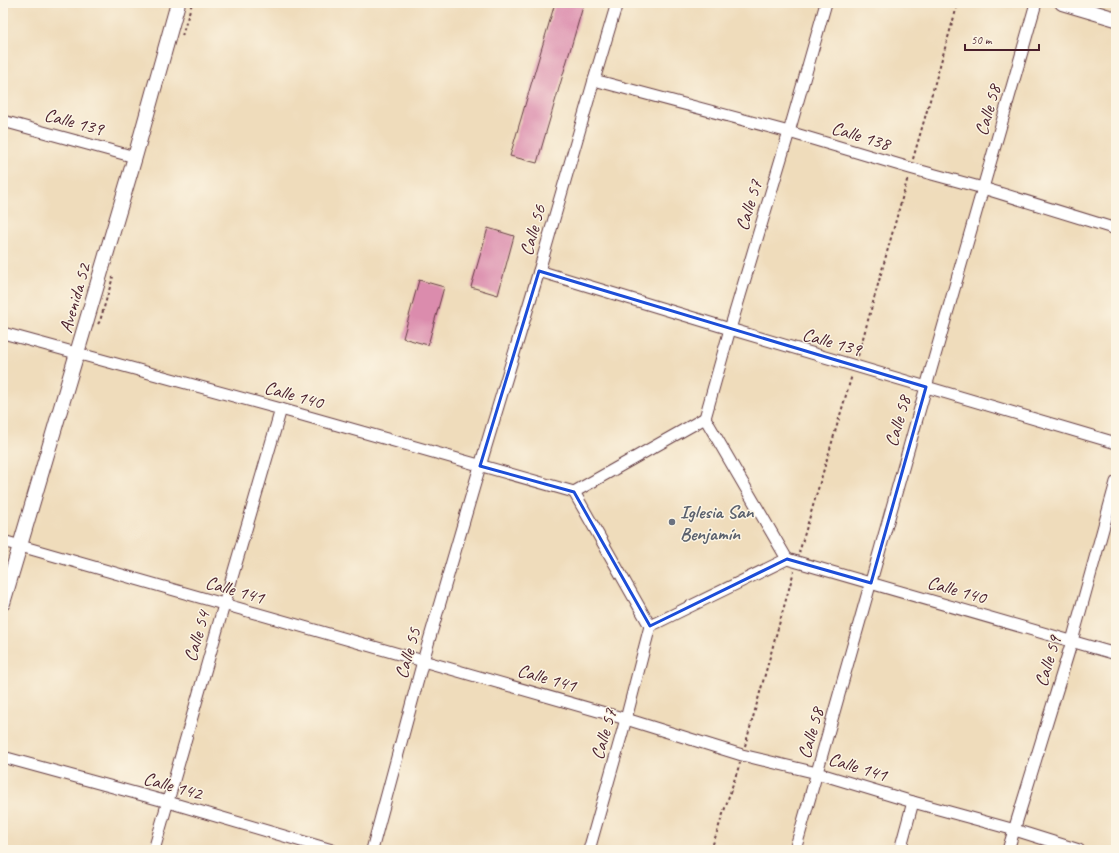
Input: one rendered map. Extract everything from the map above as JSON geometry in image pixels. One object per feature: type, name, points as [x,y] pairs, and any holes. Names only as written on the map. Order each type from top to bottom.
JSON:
[{"type":"main road","name":"Avenida 52","points":[[3,603],[135,157],[178,3]]},
{"type":"main road","points":[[1062,3],[1116,19]]},
{"type":"street","name":"Calle 56","points":[[480,466],[539,272],[617,3]]},
{"type":"street","name":"Calle 57","points":[[705,418],[790,132],[826,3]]},
{"type":"street","name":"Calle 58","points":[[795,850],[1036,3]]},
{"type":"street","name":"Calle 138","points":[[594,80],[790,132],[983,188],[1116,229]]},
{"type":"street","name":"Calle 139","points":[[3,121],[135,157]]},
{"type":"street","name":"Calle 139","points":[[539,272],[730,330],[1116,443]]},
{"type":"street","name":"Calle 140","points":[[3,333],[281,409],[574,492]]},
{"type":"street","name":"Calle 54","points":[[154,850],[281,409]]},
{"type":"street","points":[[705,418],[792,560],[650,626],[574,492],[705,418]]},
{"type":"street","name":"Calle 55","points":[[372,850],[423,661],[480,466]]},
{"type":"street","name":"Calle 59","points":[[1008,850],[1072,641],[1116,482]]},
{"type":"street","name":"Calle 141","points":[[3,542],[626,718],[742,755],[817,773],[1079,850]]},
{"type":"street","name":"Calle 140","points":[[792,560],[1116,654]]},
{"type":"street","name":"Calle 57","points":[[589,850],[650,626]]},
{"type":"street","name":"Calle 142","points":[[3,757],[168,802],[332,850]]},
{"type":"street","points":[[900,850],[913,802]]},
{"type":"path","points":[[711,850],[742,755],[792,560],[855,366],[958,3]]},
{"type":"highlighted area","points":[[539,271],[926,387],[871,583],[787,559],[650,626],[574,492],[480,466]]},
{"type":"building","points":[[555,3],[584,3],[537,163],[510,156]]},
{"type":"building","points":[[488,228],[514,236],[498,295],[471,287]]},
{"type":"building","points":[[419,280],[444,287],[428,345],[403,338]]},
{"type":"place","name":"Iglesia San Benjamín","points":[[672,522]]}]
